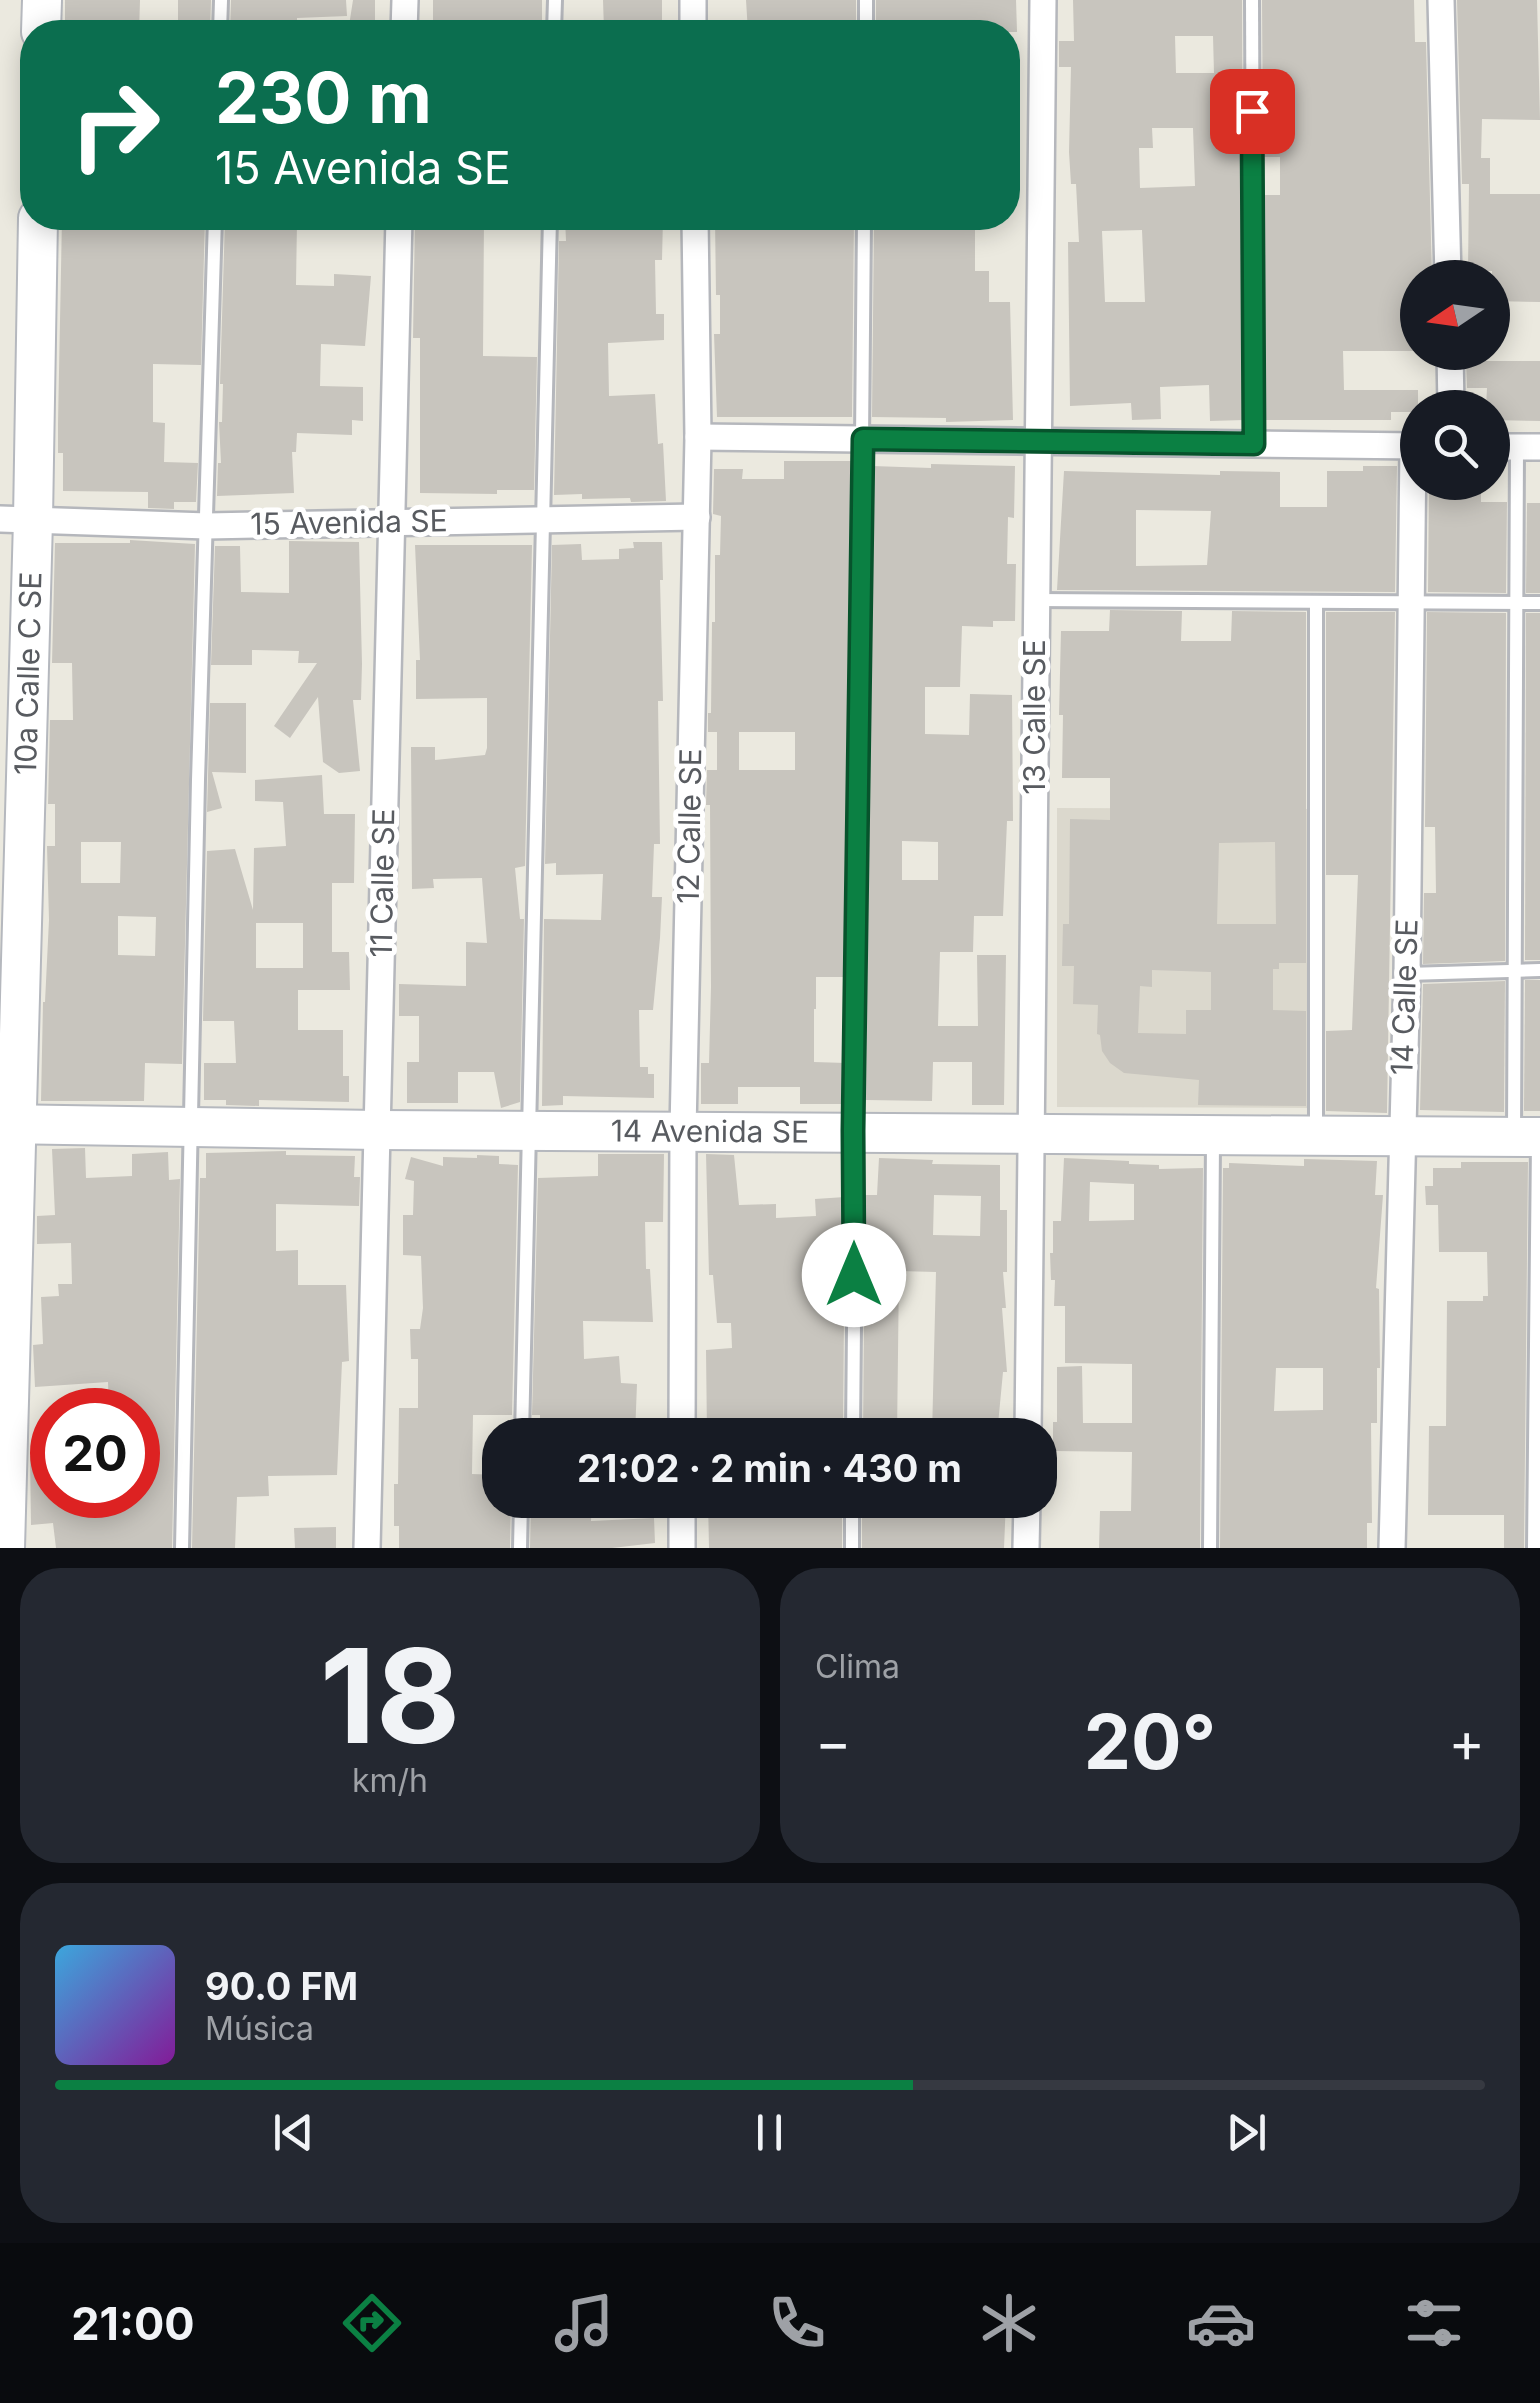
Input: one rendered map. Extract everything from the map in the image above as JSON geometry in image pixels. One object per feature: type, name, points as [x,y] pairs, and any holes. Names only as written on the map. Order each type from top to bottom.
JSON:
[{"type":"street","name":"13 Calle SE","points":[[1028,1418],[1043,0]]},
{"type":"street","points":[[1441,0],[1448,260]]},
{"type":"street","name":"10a Calle C SE","points":[[4,1548],[17,520],[37,230]]},
{"type":"street","name":"11 Calle SE","points":[[367,1548],[399,230]]},
{"type":"street","name":"12 Calle SE","points":[[682,1418],[683,1130],[698,437],[696,230]]},
{"type":"street","points":[[698,437],[1400,446]]},
{"type":"street","name":"14 Calle SE","points":[[1392,1548],[1414,500]]},
{"type":"street","name":"15 Avenida SE","points":[[17,520],[207,526],[697,517]]},
{"type":"street","name":"14 Avenida SE","points":[[9,1124],[1531,1137]]},
{"type":"street","points":[[682,1518],[682,1548]]},
{"type":"street","points":[[1026,1548],[1027,1518]]},
{"type":"lane","points":[[1252,0],[1254,444]]},
{"type":"lane","points":[[182,1548],[215,230]]},
{"type":"lane","points":[[522,1418],[550,230]]},
{"type":"lane","points":[[853,1418],[864,230]]},
{"type":"lane","points":[[1516,447],[1514,970],[1531,1137],[1534,1548]]},
{"type":"lane","points":[[1035,600],[1540,602]]},
{"type":"lane","points":[[1316,602],[1316,1134]]},
{"type":"lane","points":[[1407,974],[1540,970]]},
{"type":"lane","points":[[1210,1548],[1213,1134]]},
{"type":"lane","points":[[520,1548],[521,1518]]},
{"type":"lane","points":[[852,1518],[852,1548]]},
{"type":"shaded area","points":[[1057,808],[1316,809],[1315,1108],[1057,1107]]},
{"type":"building","points":[[65,0],[140,0],[139,20],[65,20]]},
{"type":"building","points":[[178,0],[211,0],[210,20],[178,20]]},
{"type":"building","points":[[231,0],[346,0],[347,16],[230,20]]},
{"type":"building","points":[[353,0],[375,0],[375,20],[350,20]]},
{"type":"building","points":[[433,0],[542,0],[542,20],[433,20]]},
{"type":"building","points":[[603,0],[662,0],[662,20],[604,20]]},
{"type":"building","points":[[746,0],[856,0],[856,20],[747,20]]},
{"type":"building","points":[[876,0],[1016,0],[1017,20],[876,20]]},
{"type":"building","points":[[1073,0],[1242,0],[1244,420],[1210,421],[1209,385],[1160,387],[1161,419],[1132,420],[1131,403],[1070,406],[1068,242],[1079,242],[1076,184],[1071,184],[1069,152],[1071,67],[1059,67],[1059,41],[1074,41]],"holes":[[[1175,36],[1213,36],[1214,73],[1176,73]],[[1152,128],[1193,128],[1195,186],[1140,188],[1139,148],[1153,148]],[[1142,230],[1145,302],[1105,302],[1102,231]]]},
{"type":"building","points":[[1262,0],[1414,0],[1415,42],[1426,42],[1432,260],[1400,260],[1400,351],[1343,351],[1344,390],[1400,390],[1400,412],[1391,412],[1391,420],[1264,420],[1263,195],[1280,195],[1280,157],[1263,157]]},
{"type":"building","points":[[1457,0],[1537,0],[1540,120],[1482,119],[1481,158],[1490,158],[1490,194],[1540,194],[1540,302],[1510,301],[1510,260],[1468,260],[1469,184],[1462,184]]},
{"type":"building","points":[[62,230],[205,230],[201,365],[153,364],[153,422],[165,423],[164,462],[198,463],[196,502],[174,502],[174,509],[148,508],[148,492],[63,491],[63,453],[58,453]]},
{"type":"building","points":[[225,230],[297,230],[296,285],[334,286],[334,274],[371,276],[365,346],[321,344],[320,386],[363,387],[363,421],[352,420],[352,435],[297,433],[296,452],[292,452],[294,493],[217,496],[221,463]]},
{"type":"building","points":[[415,230],[484,230],[483,356],[537,357],[534,490],[497,490],[497,494],[420,493],[420,338],[413,338]]},
{"type":"building","points":[[566,230],[663,230],[662,260],[655,260],[656,314],[664,314],[664,340],[608,343],[609,396],[655,394],[666,501],[554,495],[559,241],[566,241]]},
{"type":"building","points":[[715,230],[854,230],[852,417],[717,417],[714,334],[720,334],[720,295],[716,295]]},
{"type":"building","points":[[874,230],[975,230],[975,271],[989,271],[989,302],[1010,302],[1013,420],[946,422],[946,418],[872,417]]},
{"type":"building","points":[[1510,361],[1540,361],[1540,421],[1510,420],[1510,390],[1467,388],[1466,370],[1510,370]]},
{"type":"building","points":[[784,461],[851,461],[847,977],[816,977],[814,1009],[814,1062],[846,1063],[846,1104],[800,1104],[800,1087],[738,1087],[738,1104],[701,1104],[701,1063],[709,1063],[711,987],[707,770],[717,770],[717,732],[708,732],[715,555],[720,555],[721,516],[713,514],[714,469],[743,469],[742,479],[784,479]],"holes":[[[739,732],[795,732],[795,770],[739,770]]]},
{"type":"building","points":[[931,464],[1015,466],[1014,518],[1008,517],[1007,564],[1016,564],[1015,621],[993,621],[993,627],[962,626],[960,687],[925,687],[925,734],[969,735],[970,694],[1012,695],[1013,821],[1007,821],[1003,916],[974,916],[973,952],[940,952],[938,1026],[978,1026],[977,955],[1006,955],[1004,1105],[972,1105],[972,1062],[933,1062],[932,1101],[866,1100],[872,466],[931,468]],"holes":[[[902,841],[938,842],[938,880],[902,880]]]},
{"type":"building","points":[[1363,466],[1397,466],[1395,592],[1057,590],[1064,471],[1220,475],[1220,471],[1280,472],[1280,507],[1327,507],[1327,471],[1363,471]],"holes":[[[1136,510],[1211,511],[1207,565],[1136,566]]]},
{"type":"building","points":[[1429,500],[1507,502],[1506,593],[1428,592]]},
{"type":"building","points":[[1527,503],[1540,503],[1540,593],[1526,593]]},
{"type":"building","points":[[289,541],[359,542],[361,700],[353,700],[360,771],[339,773],[323,762],[318,697],[290,738],[274,726],[317,663],[298,663],[299,651],[252,650],[252,665],[211,665],[215,546],[240,546],[241,592],[289,593]]},
{"type":"building","points":[[633,542],[662,542],[660,844],[654,844],[652,897],[662,897],[660,938],[653,1010],[639,1010],[640,1067],[648,1067],[648,1074],[654,1074],[654,1098],[563,1096],[563,1105],[542,1106],[544,919],[601,920],[603,874],[556,875],[556,863],[545,864],[552,545],[581,544],[582,560],[619,559],[619,549],[634,548]]},
{"type":"building","points":[[55,543],[195,544],[182,1064],[145,1063],[144,1101],[41,1101],[49,920],[47,846],[55,846],[55,804],[48,804],[50,720],[73,720],[72,663],[52,663]],"holes":[[[81,842],[121,842],[120,883],[81,883]],[[118,916],[156,917],[155,956],[118,955]]]},
{"type":"building","points":[[415,545],[532,545],[525,866],[515,868],[520,919],[524,919],[520,1102],[501,1108],[494,1072],[458,1072],[458,1103],[407,1103],[407,1062],[419,1062],[419,1016],[399,1016],[399,984],[466,986],[466,942],[487,943],[482,878],[433,879],[434,888],[412,889],[411,747],[435,747],[435,760],[485,755],[487,748],[487,698],[416,699],[416,660],[420,660]]},
{"type":"building","points":[[1110,610],[1182,611],[1181,641],[1231,641],[1232,611],[1306,612],[1306,963],[1279,963],[1279,969],[1273,969],[1273,1010],[1306,1011],[1306,1106],[1198,1105],[1199,1080],[1124,1073],[1102,1051],[1097,1034],[1098,1005],[1073,1004],[1074,966],[1062,966],[1063,924],[1069,924],[1070,819],[1110,820],[1110,778],[1062,778],[1061,631],[1109,631]],"holes":[[[1275,842],[1276,924],[1217,924],[1219,843]],[[1152,970],[1211,972],[1211,1010],[1186,1010],[1186,1034],[1138,1033],[1140,986],[1152,987]]]},
{"type":"building","points":[[1326,612],[1395,612],[1387,1113],[1326,1111],[1326,1031],[1352,1030],[1358,875],[1326,875]]},
{"type":"building","points":[[1427,612],[1506,613],[1505,961],[1423,964],[1424,893],[1436,893],[1435,827],[1425,827]]},
{"type":"building","points":[[1526,613],[1540,613],[1540,960],[1525,960]]},
{"type":"building","points":[[210,703],[246,703],[246,773],[212,772],[222,808],[207,812]]},
{"type":"building","points":[[322,775],[324,814],[355,814],[354,883],[332,883],[332,952],[349,952],[350,990],[298,990],[298,1030],[343,1030],[343,1076],[349,1076],[349,1102],[259,1100],[259,1106],[204,1100],[204,1063],[236,1063],[234,1021],[203,1021],[207,851],[235,849],[253,910],[254,848],[286,846],[283,802],[255,801],[255,780]],"holes":[[[256,923],[303,923],[303,968],[256,968]]]},
{"type":"building","points":[[1525,980],[1540,980],[1540,1111],[1524,1111]]},
{"type":"building","points":[[1505,981],[1504,1112],[1420,1110],[1423,984]]},
{"type":"building","points":[[85,1148],[86,1178],[132,1176],[132,1154],[168,1152],[169,1180],[180,1179],[172,1548],[56,1548],[53,1523],[31,1525],[31,1518],[160,1518],[160,1388],[108,1388],[108,1382],[35,1387],[33,1345],[43,1344],[41,1297],[59,1296],[58,1284],[72,1284],[71,1243],[37,1244],[37,1216],[55,1215],[52,1149]]},
{"type":"building","points":[[286,1151],[286,1155],[355,1156],[354,1177],[360,1177],[359,1206],[276,1204],[276,1251],[298,1250],[298,1285],[346,1285],[349,1361],[342,1362],[337,1475],[268,1476],[269,1496],[237,1497],[235,1548],[192,1548],[200,1178],[206,1178],[206,1153]]},
{"type":"building","points":[[598,1154],[664,1154],[663,1222],[645,1222],[653,1322],[583,1321],[584,1359],[619,1356],[621,1383],[637,1384],[636,1418],[540,1418],[532,1415],[538,1178],[598,1176]]},
{"type":"building","points":[[706,1154],[734,1155],[739,1205],[776,1204],[776,1218],[816,1216],[815,1199],[845,1197],[843,1418],[707,1418],[706,1350],[732,1348],[731,1323],[717,1323],[713,1275],[709,1275]]},
{"type":"building","points":[[499,1156],[499,1164],[518,1165],[512,1415],[473,1415],[472,1474],[482,1474],[482,1518],[511,1518],[510,1548],[399,1548],[399,1526],[394,1526],[394,1484],[398,1484],[399,1408],[418,1408],[418,1359],[411,1359],[410,1329],[420,1329],[423,1308],[421,1256],[403,1255],[403,1215],[413,1215],[414,1181],[405,1179],[411,1157],[443,1166],[443,1157]]},
{"type":"building","points":[[879,1158],[1000,1165],[1000,1210],[1007,1210],[1007,1272],[1003,1272],[1006,1308],[1002,1308],[1007,1372],[1003,1372],[999,1418],[932,1418],[936,1272],[899,1271],[897,1418],[863,1418],[865,1195],[877,1195]],"holes":[[[934,1195],[981,1196],[980,1236],[933,1235]]]},
{"type":"building","points":[[1064,1158],[1129,1161],[1159,1165],[1159,1169],[1203,1168],[1200,1548],[1099,1548],[1100,1511],[1131,1511],[1132,1452],[1057,1451],[1057,1367],[1082,1366],[1083,1423],[1132,1423],[1132,1364],[1065,1363],[1065,1306],[1054,1306],[1055,1280],[1051,1280],[1053,1221],[1061,1221]],"holes":[[[1090,1182],[1134,1184],[1134,1220],[1089,1221]]]},
{"type":"building","points":[[1304,1159],[1377,1161],[1375,1195],[1383,1195],[1376,1288],[1380,1368],[1377,1423],[1371,1423],[1372,1523],[1367,1523],[1367,1548],[1220,1548],[1223,1168],[1229,1168],[1229,1163],[1304,1166]],"holes":[[[1276,1368],[1323,1368],[1323,1410],[1274,1411]]]},
{"type":"building","points":[[1461,1162],[1528,1162],[1524,1548],[1504,1548],[1504,1515],[1428,1515],[1429,1426],[1446,1426],[1447,1301],[1483,1301],[1483,1296],[1488,1296],[1487,1252],[1439,1252],[1438,1205],[1426,1205],[1425,1186],[1433,1186],[1433,1168],[1461,1168]]},
{"type":"building","points":[[531,1518],[654,1518],[655,1543],[612,1548],[530,1548]]},
{"type":"building","points":[[708,1518],[842,1518],[842,1548],[709,1548]]},
{"type":"building","points":[[862,1518],[1005,1518],[1004,1548],[862,1548]]},
{"type":"building","points":[[336,1527],[336,1548],[295,1548],[294,1528]]},
{"type":"route","points":[[854,1275],[863,439],[1254,444],[1252,111]]}]
